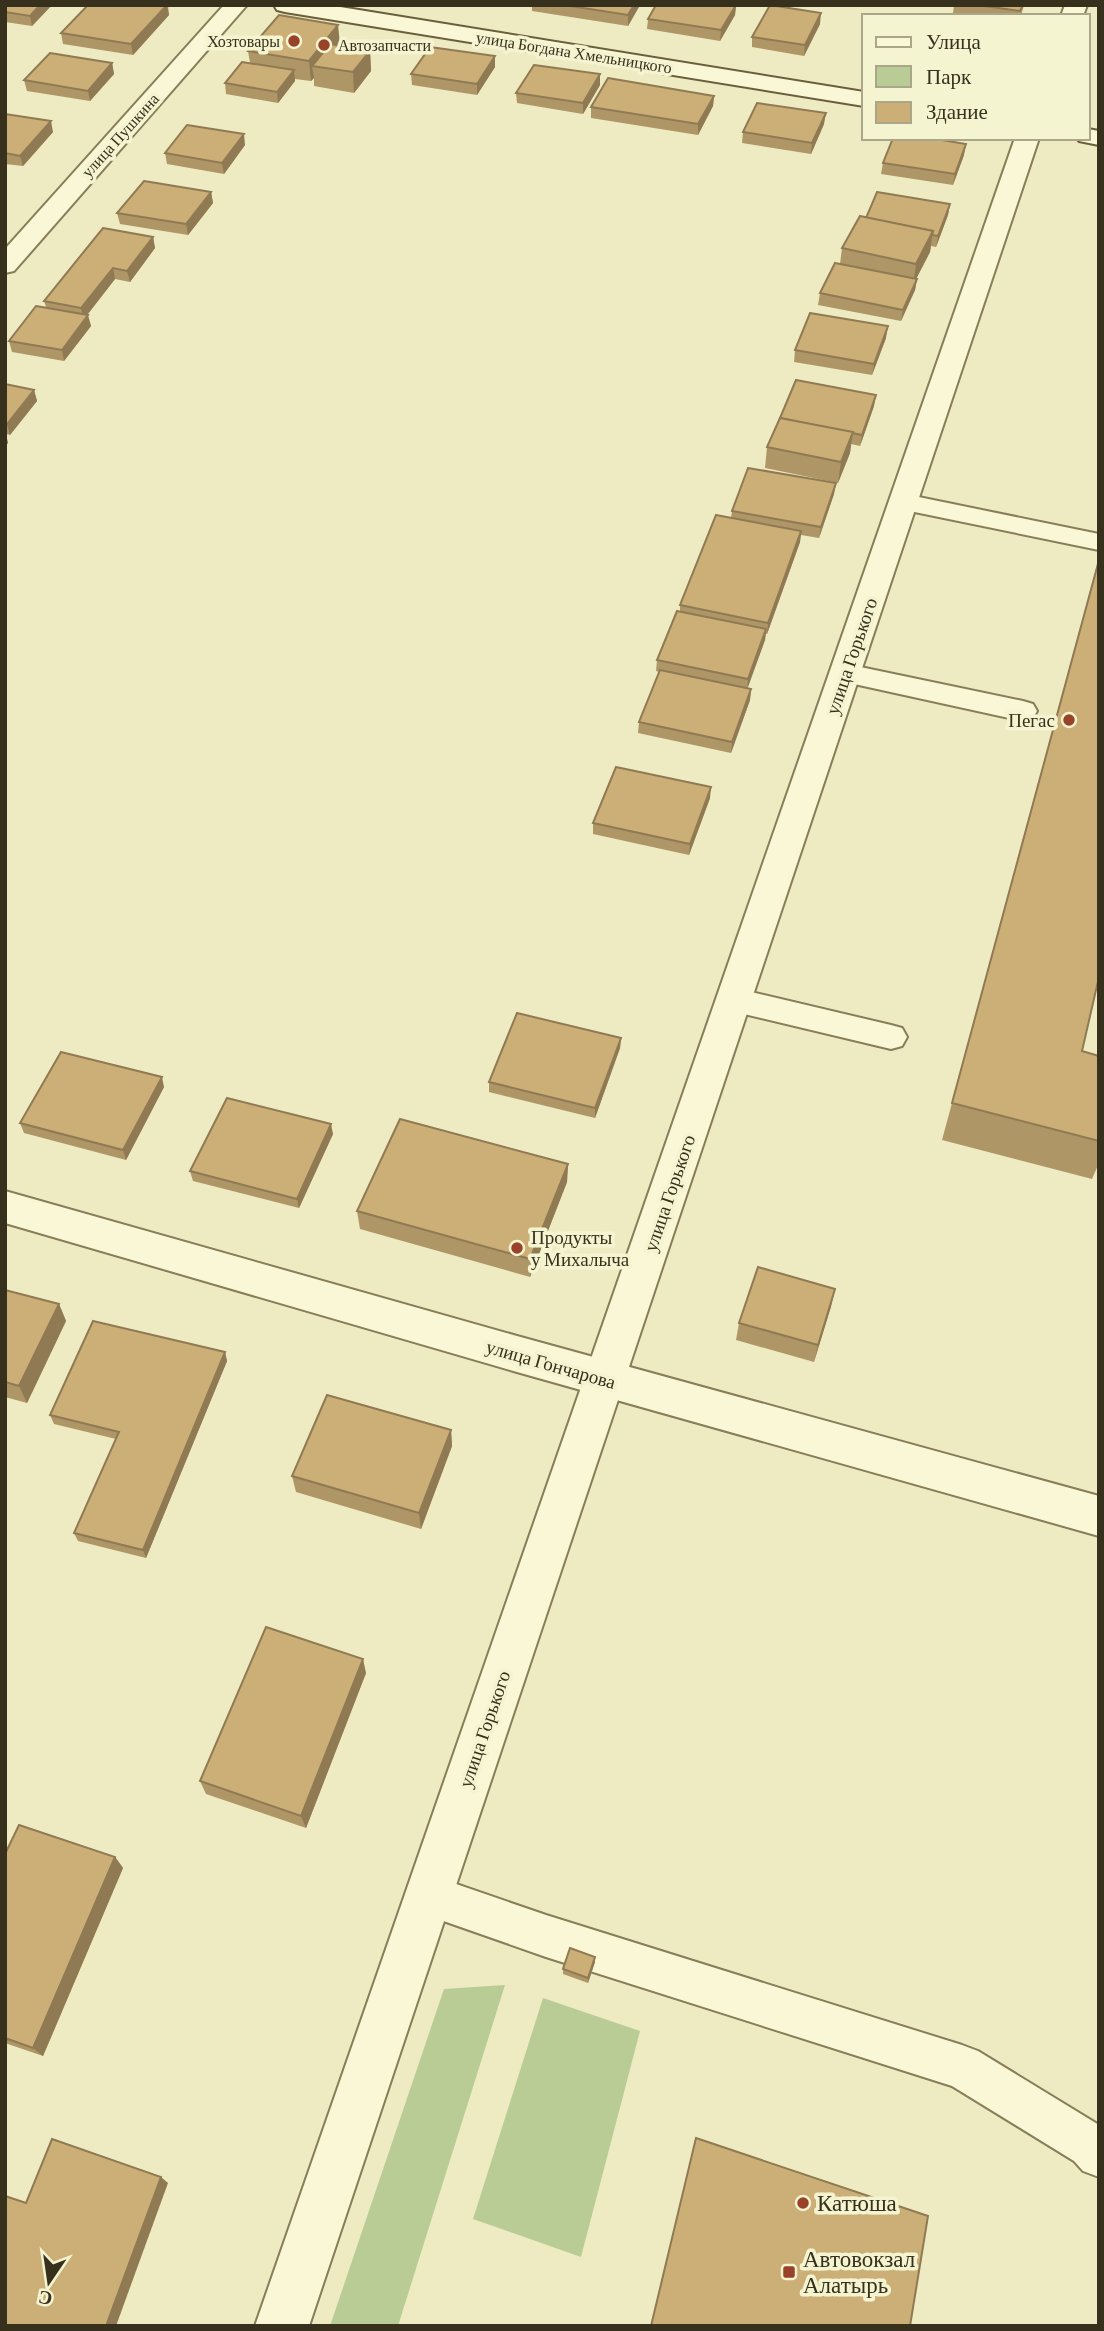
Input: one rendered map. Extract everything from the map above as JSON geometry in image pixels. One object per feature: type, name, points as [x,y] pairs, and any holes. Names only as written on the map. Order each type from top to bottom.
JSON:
[{"type":"street","name":"улица Пушкина","points":[[5,265],[236,5]]},
{"type":"street","name":"улица Богдана Хмельницкого","points":[[285,5],[862,99]]},
{"type":"street","name":"улица Горького","points":[[282,2326],[1026,140]]},
{"type":"street","name":"улица Гончарова","points":[[5,1207],[606,1379],[1099,1516]]},
{"type":"lane","points":[[904,502],[1099,542]]},
{"type":"lane","points":[[846,673],[1023,711]]},
{"type":"lane","points":[[734,1000],[891,1037]]},
{"type":"lane","points":[[427,1895],[558,1940],[962,2067],[1090,2145],[1099,2155]]},
{"type":"green space","points":[[505,1985],[398,2326],[330,2326],[444,1989]]},
{"type":"green space","points":[[543,1998],[640,2031],[581,2257],[473,2219]]},
{"type":"building","points":[[5,5],[40,5],[30,16],[5,12]]},
{"type":"building","points":[[88,5],[167,5],[131,44],[61,33]]},
{"type":"building","points":[[564,5],[634,5],[628,15]]},
{"type":"building","points":[[656,5],[736,5],[721,30],[648,19]]},
{"type":"building","points":[[770,5],[821,13],[805,45],[752,37]]},
{"type":"building","points":[[978,5],[1023,5],[1020,11]]},
{"type":"building","points":[[279,15],[338,25],[309,61],[248,51]]},
{"type":"building","points":[[330,44],[370,51],[353,72],[312,66]]},
{"type":"building","points":[[430,47],[495,56],[477,84],[411,74]]},
{"type":"building","points":[[50,53],[112,63],[88,91],[24,80]]},
{"type":"building","points":[[242,62],[294,70],[277,92],[225,83]]},
{"type":"building","points":[[534,65],[600,74],[583,103],[516,93]]},
{"type":"building","points":[[608,78],[714,96],[698,124],[591,107]]},
{"type":"building","points":[[757,103],[826,113],[812,143],[743,132]]},
{"type":"building","points":[[5,114],[51,121],[20,156],[5,153]]},
{"type":"building","points":[[187,125],[244,134],[222,163],[165,153]]},
{"type":"building","points":[[892,140],[942,140],[966,144],[955,174],[883,163]]},
{"type":"building","points":[[144,181],[211,192],[186,224],[117,213]]},
{"type":"building","points":[[877,192],[950,204],[938,236],[932,235],[933,231],[866,218]]},
{"type":"building","points":[[860,216],[933,231],[916,264],[842,248]]},
{"type":"building","points":[[103,228],[153,237],[127,271],[113,268],[81,308],[44,301]]},
{"type":"building","points":[[835,263],[917,279],[903,310],[820,293]]},
{"type":"building","points":[[36,306],[88,315],[62,350],[9,341]]},
{"type":"building","points":[[810,313],[888,326],[874,364],[795,350]]},
{"type":"building","points":[[796,380],[876,395],[862,435],[780,418]]},
{"type":"building","points":[[5,384],[34,390],[7,424],[5,424]]},
{"type":"building","points":[[780,418],[853,432],[841,462],[767,447]]},
{"type":"building","points":[[748,468],[836,483],[821,527],[732,511]]},
{"type":"building","points":[[716,515],[801,531],[768,623],[680,605]]},
{"type":"building","points":[[1099,560],[1099,977],[1082,1051],[1099,1056],[1099,1141],[952,1103]]},
{"type":"building","points":[[677,611],[766,629],[748,679],[657,660]]},
{"type":"building","points":[[660,670],[751,689],[732,742],[639,722]]},
{"type":"building","points":[[616,767],[711,787],[690,844],[593,823]]},
{"type":"building","points":[[517,1013],[621,1038],[595,1108],[489,1082]]},
{"type":"building","points":[[61,1052],[162,1077],[123,1150],[20,1123]]},
{"type":"building","points":[[227,1098],[331,1124],[297,1199],[190,1171]]},
{"type":"building","points":[[400,1119],[568,1164],[530,1259],[357,1211]]},
{"type":"building","points":[[758,1267],[835,1289],[818,1345],[739,1323]]},
{"type":"building","points":[[5,1290],[59,1304],[19,1386],[5,1382]]},
{"type":"building","points":[[93,1321],[225,1352],[143,1550],[74,1533],[119,1432],[50,1415]]},
{"type":"building","points":[[327,1395],[451,1430],[419,1513],[292,1476]]},
{"type":"building","points":[[266,1627],[363,1659],[301,1816],[200,1781]]},
{"type":"building","points":[[19,1825],[115,1857],[33,2048],[5,2038],[5,1854]]},
{"type":"building","points":[[570,1948],[595,1957],[588,1978],[563,1969]]},
{"type":"building","name":"Автовокзал Алатырь","points":[[696,2138],[928,2216],[910,2326],[651,2326]]},
{"type":"building","points":[[52,2139],[161,2177],[106,2326],[5,2326],[5,2196],[26,2203]]},
{"type":"place","name":"Хозтовары","points":[[294,41]]},
{"type":"place","name":"Автозапчасти","points":[[324,45]]},
{"type":"place","name":"Пегас","points":[[1069,720]]},
{"type":"place","name":"Продукты у Михалыча","points":[[517,1248]]},
{"type":"place","name":"Катюша","points":[[803,2203]]},
{"type":"place","name":"Автовокзал Алатырь","points":[[789,2272]]}]
